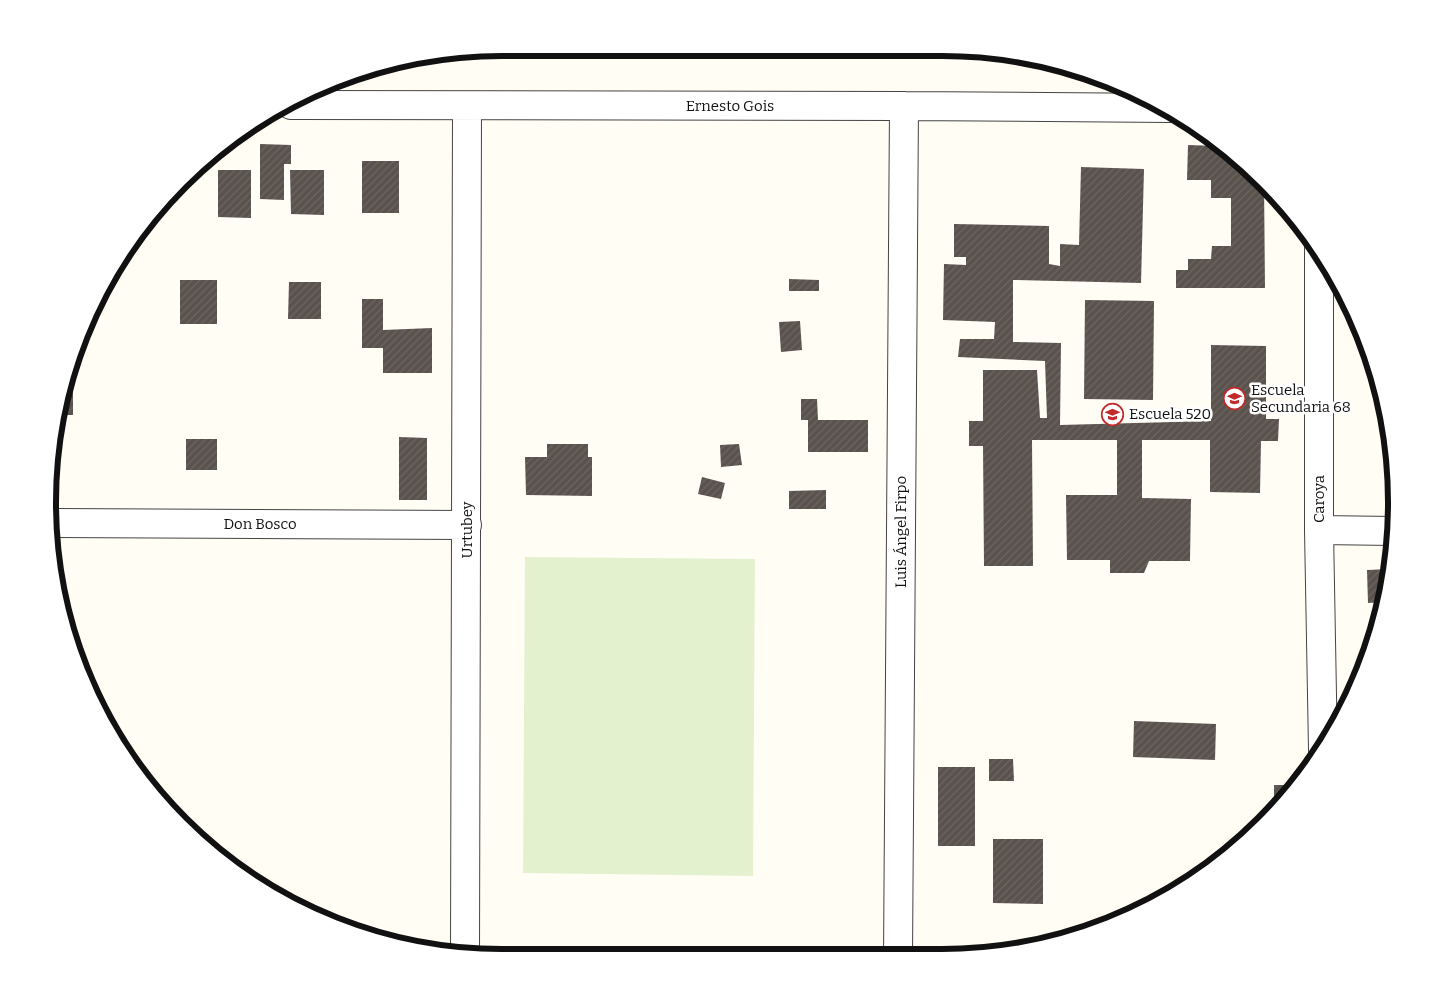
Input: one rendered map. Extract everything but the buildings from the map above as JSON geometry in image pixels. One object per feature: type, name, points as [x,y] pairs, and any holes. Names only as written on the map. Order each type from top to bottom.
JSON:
[{"type":"street","name":"Ernesto Gois","points":[[299,105],[1150,108]]},
{"type":"street","name":"Urtubey","points":[[466,947],[468,106]]},
{"type":"street","name":"Luis Ángel Firpo","points":[[898,949],[904,106]]},
{"type":"street","name":"Caroya","points":[[1320,266],[1319,530],[1323,734]]},
{"type":"street","name":"Don Bosco","points":[[57,523],[466,525]]},
{"type":"street","points":[[1319,530],[1387,531]]},
{"type":"green space","points":[[525,557],[755,559],[753,876],[523,873]]},
{"type":"place","name":"Escuela Secundaria 68","points":[[1235,399]]},
{"type":"place","name":"Escuela 520","points":[[1113,414]]}]
